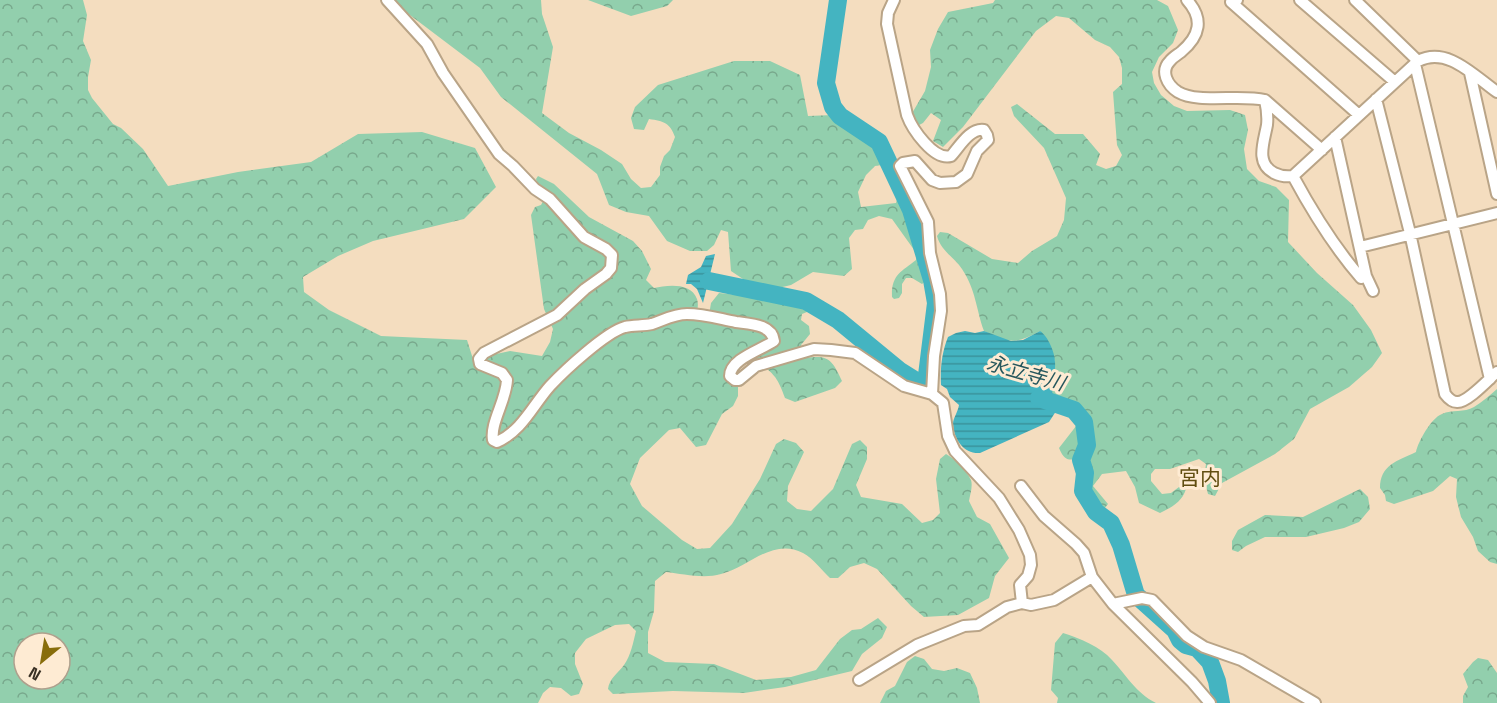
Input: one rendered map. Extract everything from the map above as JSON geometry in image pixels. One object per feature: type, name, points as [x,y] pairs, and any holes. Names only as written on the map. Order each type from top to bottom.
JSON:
[{"type":"street","points":[[387,0],[428,44],[443,73],[499,154],[534,189],[550,199],[584,237],[606,249],[612,255],[611,268],[606,274],[585,289],[557,315],[484,353],[479,359],[480,364],[502,373],[507,380],[505,399],[493,428],[493,440],[497,442],[504,439],[518,427],[550,386],[602,339],[625,327],[640,327],[684,314],[704,315],[759,326],[773,335],[774,340],[763,349],[739,360],[730,372],[730,376],[735,380],[739,380],[756,366],[814,349],[855,353],[904,386],[932,394],[943,403],[948,436],[955,451],[999,498],[1019,530],[1030,555],[1031,565],[1028,576],[1020,585],[1022,603]]},
{"type":"street","points":[[894,0],[888,13],[887,24],[911,126],[942,157],[951,156],[973,132],[979,129],[984,130],[988,140],[977,151],[967,174],[956,182],[940,183],[932,180],[915,161],[903,163],[900,166],[928,222],[930,253],[940,294],[941,311],[934,356],[932,394]]},
{"type":"street","points":[[1187,0],[1196,12],[1199,24],[1195,36],[1170,60],[1165,69],[1166,80],[1174,90],[1186,97],[1252,97],[1265,100],[1322,150]]},
{"type":"street","points":[[1237,0],[1231,2],[1359,115]]},
{"type":"street","points":[[1300,0],[1395,82]]},
{"type":"street","points":[[1355,0],[1416,62],[1453,223],[1493,375],[1465,401],[1457,402],[1449,399],[1445,394],[1410,233],[1376,99]]},
{"type":"street","points":[[1265,100],[1267,113],[1262,152],[1263,162],[1277,175],[1293,176],[1416,62],[1427,56],[1443,56],[1457,63],[1497,92]]},
{"type":"street","points":[[1470,73],[1495,176],[1497,194]]},
{"type":"street","points":[[1335,137],[1366,276],[1373,291]]},
{"type":"street","points":[[1293,176],[1319,224],[1361,278],[1366,276]]},
{"type":"street","points":[[1360,247],[1497,213]]},
{"type":"street","points":[[1021,486],[1044,516],[1076,544],[1083,554],[1092,577],[1113,604],[1192,682],[1210,703]]},
{"type":"street","points":[[859,680],[917,645],[964,626],[978,625],[1007,607],[1054,600],[1092,577]]},
{"type":"street","points":[[1113,604],[1147,598],[1157,603],[1187,636],[1204,647],[1241,660],[1315,703]]},
{"type":"green space","points":[[0,0],[83,0],[87,15],[83,41],[91,60],[88,90],[113,124],[121,128],[143,149],[168,186],[238,172],[311,162],[358,134],[422,132],[475,148],[496,187],[464,219],[373,241],[338,256],[303,277],[304,292],[329,310],[381,336],[467,340],[473,359],[510,351],[542,356],[550,342],[553,329],[544,309],[531,215],[535,207],[541,205],[548,192],[538,186],[536,179],[538,176],[554,184],[589,217],[633,241],[642,251],[651,269],[646,280],[654,288],[678,286],[690,290],[697,299],[696,318],[708,321],[711,303],[719,293],[799,302],[809,308],[802,314],[801,320],[809,326],[810,334],[801,345],[806,358],[825,358],[833,364],[842,381],[835,388],[795,402],[785,398],[774,376],[756,361],[743,365],[738,371],[738,396],[733,406],[722,414],[706,445],[696,447],[680,428],[669,430],[640,458],[630,484],[642,506],[682,540],[697,549],[710,548],[732,524],[760,479],[776,444],[784,439],[796,443],[804,452],[788,486],[787,501],[797,509],[811,511],[833,489],[852,444],[860,440],[867,447],[867,459],[856,485],[861,497],[902,504],[922,523],[933,520],[940,513],[936,479],[940,459],[946,454],[953,458],[969,476],[972,485],[969,501],[977,517],[990,524],[1009,558],[995,576],[989,598],[958,615],[924,617],[877,569],[864,563],[850,567],[838,578],[830,578],[807,555],[792,549],[771,551],[731,571],[714,575],[694,576],[666,572],[655,581],[654,611],[648,632],[648,653],[665,662],[714,664],[756,680],[791,677],[816,670],[840,639],[852,630],[861,629],[878,618],[887,627],[882,638],[862,654],[852,671],[785,687],[744,693],[673,691],[613,694],[608,689],[609,685],[624,665],[632,649],[636,631],[629,624],[615,625],[586,639],[575,653],[575,664],[583,684],[579,694],[571,696],[561,688],[550,687],[543,693],[538,703],[0,703]]},
{"type":"green space","points":[[390,0],[541,0],[542,14],[553,47],[542,113],[569,133],[622,164],[631,179],[641,188],[651,187],[660,175],[664,156],[670,150],[675,137],[669,126],[649,119],[644,130],[634,129],[631,118],[635,107],[658,85],[734,61],[770,61],[800,75],[808,116],[833,115],[855,125],[886,151],[887,160],[882,165],[875,166],[866,175],[858,192],[861,207],[896,203],[898,195],[893,188],[892,181],[895,177],[900,178],[914,213],[929,274],[927,280],[922,284],[912,278],[906,278],[899,298],[892,297],[895,279],[916,260],[917,254],[892,219],[879,216],[868,220],[863,229],[855,230],[849,238],[852,269],[844,276],[813,272],[791,285],[774,289],[746,281],[731,271],[728,232],[721,230],[714,245],[707,251],[690,251],[667,241],[649,216],[626,212],[609,205],[597,174],[501,97],[480,68]]},
{"type":"green space","points":[[588,0],[673,0],[667,6],[631,16]]},
{"type":"green space","points":[[995,0],[1157,0],[1168,6],[1178,30],[1173,43],[1159,57],[1152,72],[1154,83],[1161,95],[1174,106],[1187,111],[1230,110],[1245,115],[1248,130],[1244,149],[1247,169],[1259,181],[1276,187],[1289,200],[1288,242],[1317,273],[1353,305],[1371,330],[1382,353],[1372,367],[1349,387],[1310,409],[1294,439],[1275,454],[1222,483],[1215,496],[1208,494],[1204,478],[1206,464],[1199,459],[1170,469],[1155,469],[1151,474],[1151,481],[1162,494],[1171,493],[1179,487],[1186,489],[1179,501],[1160,513],[1139,503],[1135,487],[1126,471],[1102,474],[1093,486],[1108,504],[1104,509],[1096,505],[1085,490],[1087,464],[1065,458],[1059,448],[1080,421],[1077,407],[1053,398],[1051,387],[1055,361],[1040,331],[1012,341],[984,331],[967,277],[939,241],[937,236],[940,232],[948,233],[992,259],[1018,263],[1032,251],[1057,236],[1064,220],[1066,198],[1044,148],[1014,116],[1011,107],[1017,104],[1055,134],[1083,134],[1100,154],[1096,165],[1106,169],[1116,166],[1122,155],[1117,145],[1113,92],[1122,84],[1119,57],[1110,47],[1095,40],[1069,18],[1056,16],[1036,31],[963,127],[943,147],[933,141],[941,120],[931,113],[923,123],[917,126],[911,115],[925,91],[931,67],[930,50],[948,12],[993,3]]},
{"type":"green space","points":[[1497,389],[1497,564],[1490,562],[1478,551],[1461,517],[1456,497],[1457,479],[1450,476],[1433,491],[1394,504],[1386,501],[1380,488],[1386,469],[1396,461],[1416,452],[1419,442],[1438,416],[1470,409]]},
{"type":"green space","points":[[1360,489],[1368,497],[1370,509],[1359,522],[1306,537],[1265,537],[1238,552],[1232,550],[1232,541],[1238,530],[1265,515],[1303,517]]},
{"type":"green space","points":[[1063,633],[1083,640],[1102,651],[1137,689],[1156,703],[1057,703],[1058,698],[1051,690],[1055,643]]},
{"type":"green space","points":[[915,656],[924,659],[932,669],[944,671],[957,668],[970,673],[977,688],[980,703],[880,703],[886,691],[895,686],[907,662]]},
{"type":"green space","points":[[1478,658],[1488,660],[1497,673],[1497,703],[1463,703],[1463,696],[1468,687],[1463,674]]},
{"type":"water","points":[[715,254],[703,303],[697,289],[691,284],[686,284],[688,275],[701,267],[706,256]]},
{"type":"water","points":[[965,331],[975,333],[984,331],[1011,341],[1023,340],[1040,331],[1043,333],[1055,358],[1053,397],[1062,402],[1049,422],[980,453],[969,451],[961,445],[955,435],[953,424],[959,405],[941,385],[941,372],[948,337]]},
{"type":"waterway","name":"永立寺川","points":[[838,0],[826,83],[833,107],[840,116],[879,142],[911,210],[932,280],[936,303],[926,383]]},
{"type":"waterway","points":[[709,281],[806,301],[838,320],[900,371],[916,381],[925,383]]},
{"type":"waterway","name":"永立寺川","points":[[1039,398],[1074,410],[1084,422],[1087,445],[1081,460],[1085,473],[1083,491],[1096,512],[1111,523],[1121,545],[1136,595],[1175,630],[1180,640],[1186,645],[1197,648],[1210,662],[1217,681],[1221,703]]},
{"type":"district","name":"宮内","points":[[1200,478]]}]
